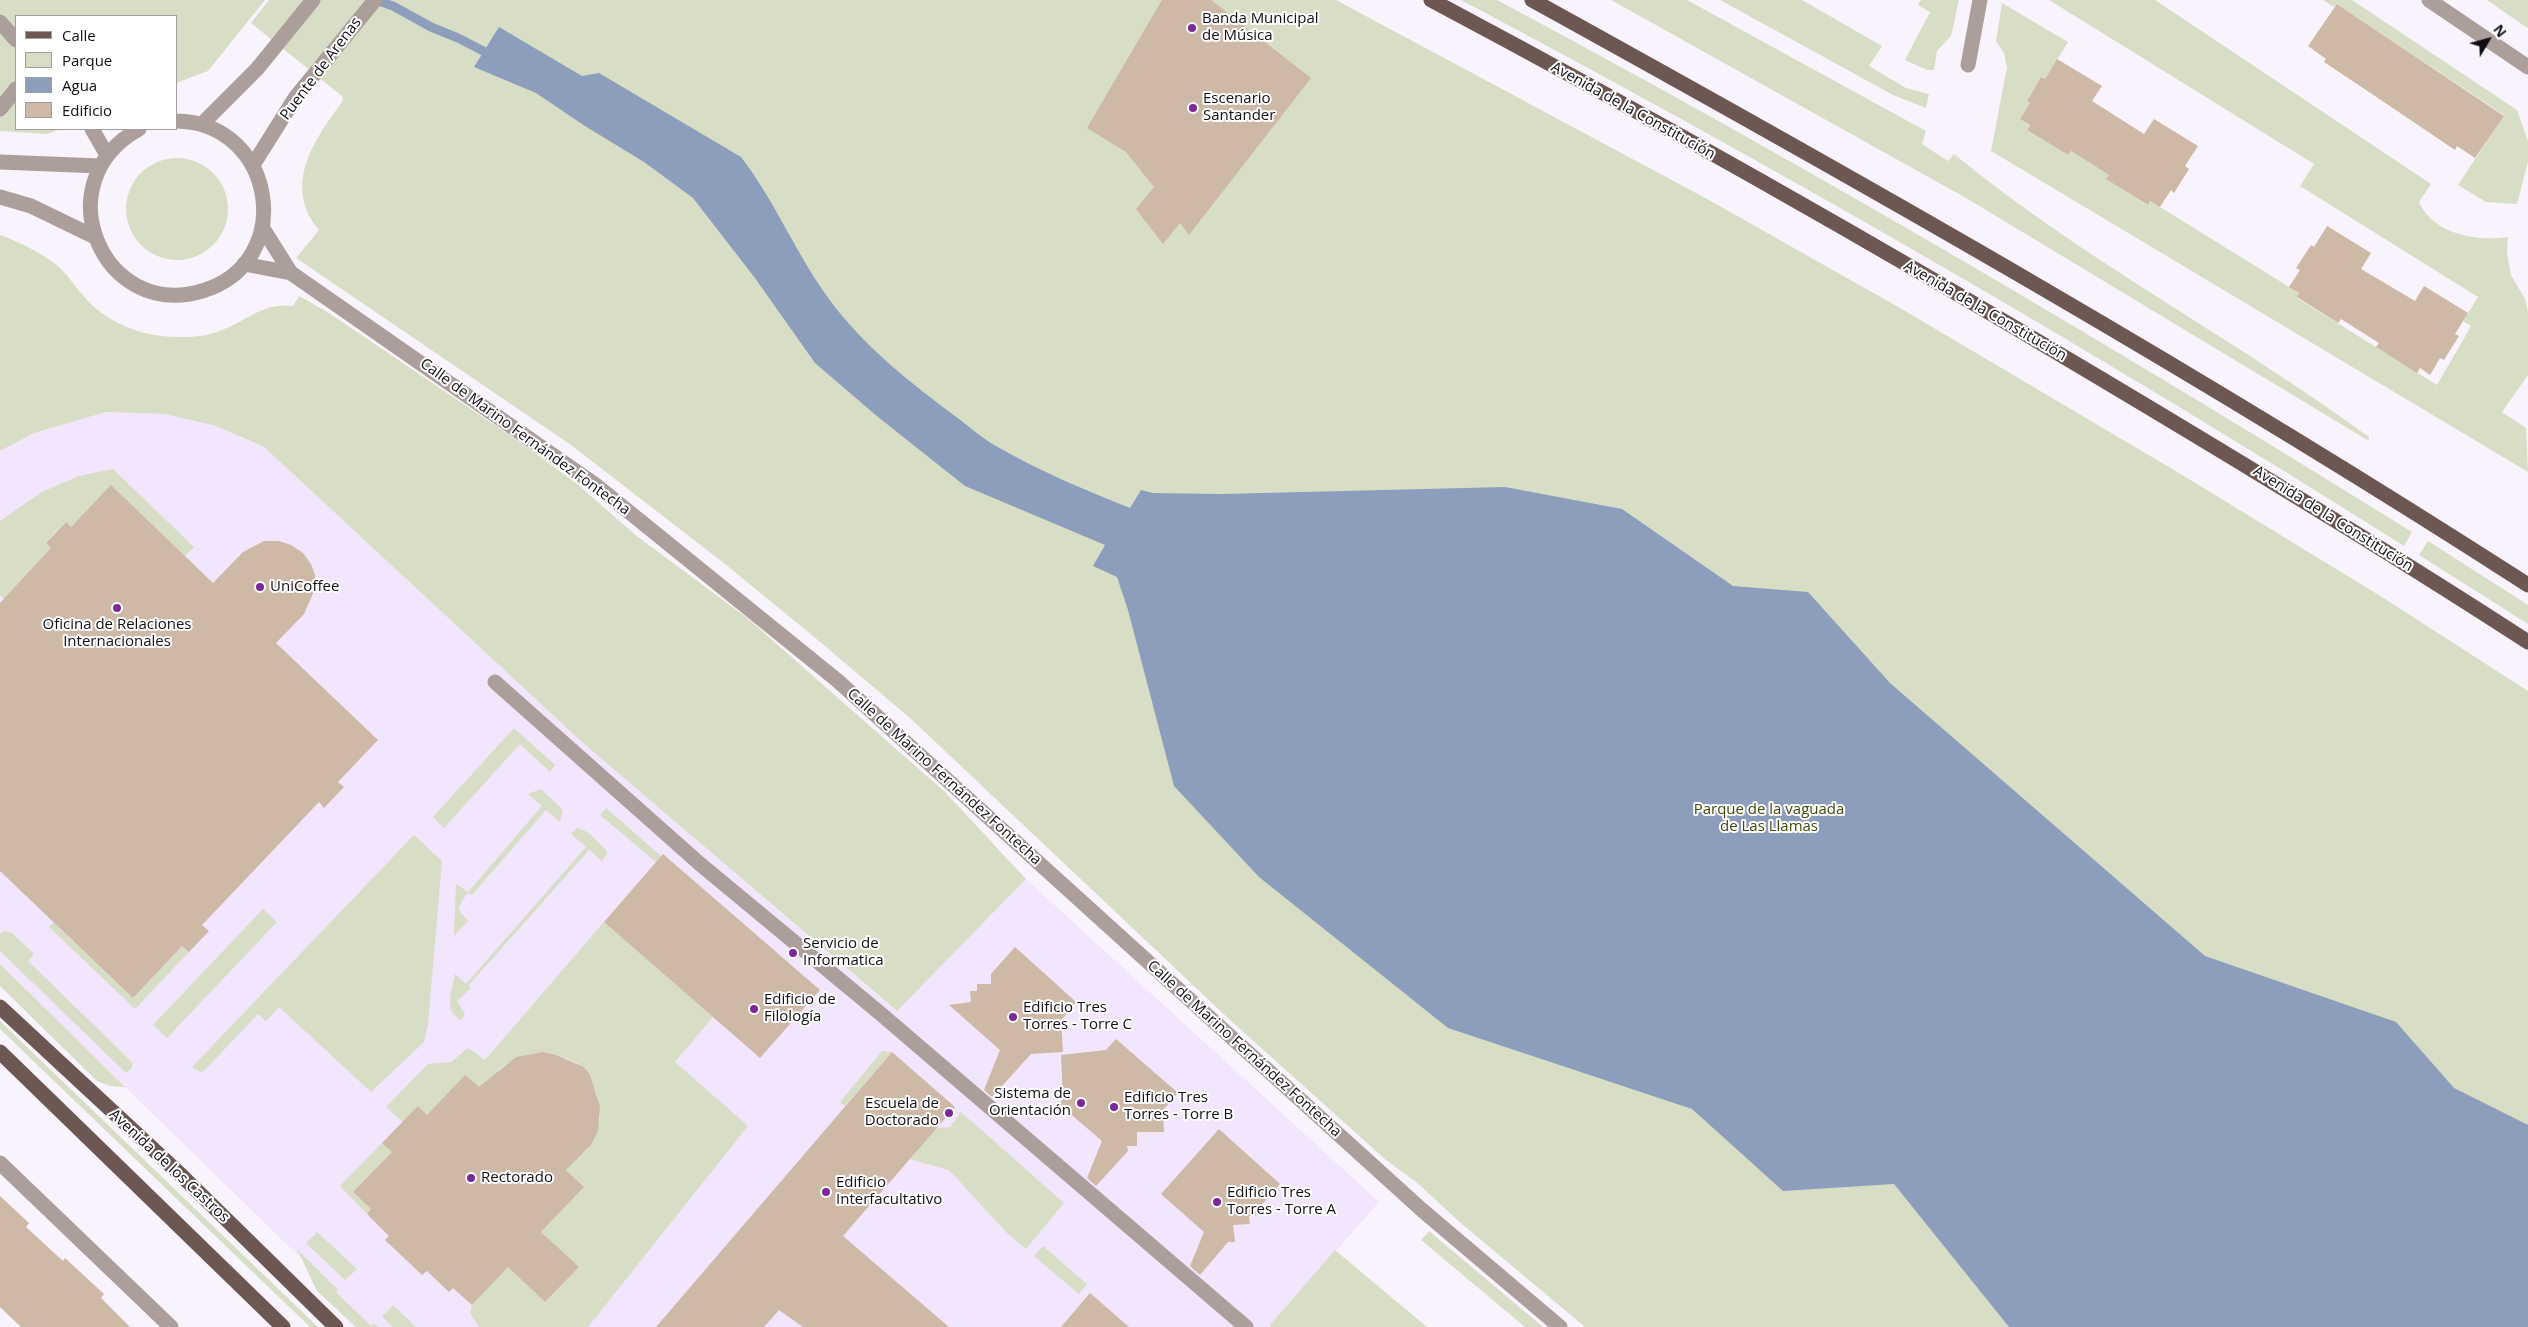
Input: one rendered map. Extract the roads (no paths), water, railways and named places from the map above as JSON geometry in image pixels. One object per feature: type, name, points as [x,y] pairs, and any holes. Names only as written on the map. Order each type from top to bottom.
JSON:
[{"type":"main road","name":"Avenida de la Constitución","points":[[1431,0],[1696,145],[2012,326],[2249,467],[2528,642]]},
{"type":"main road","points":[[1532,0],[1727,108],[2036,284],[2273,426],[2528,585]]},
{"type":"main road","name":"Avenida de los Castros","points":[[0,1007],[181,1175],[336,1327]]},
{"type":"main road","points":[[0,1052],[283,1327]]},
{"type":"street","points":[[202,124],[257,69],[313,0]]},
{"type":"street","name":"Puente de Arenas","points":[[253,165],[295,98],[375,0]]},
{"type":"street","points":[[1968,65],[1980,0]]},
{"type":"street","points":[[2429,0],[2528,67]]},
{"type":"street","points":[[0,22],[15,39]]},
{"type":"street","points":[[0,109],[15,90]]},
{"type":"street","points":[[137,130],[128,135],[103,161],[91,194],[91,223],[95,237],[112,266],[124,277],[153,292],[186,295],[203,291],[232,276],[244,264],[258,240],[262,227],[264,195],[253,165],[244,151],[232,140],[217,130],[202,124],[178,121]]},
{"type":"street","points":[[92,130],[103,161]]},
{"type":"street","points":[[0,162],[103,161]]},
{"type":"street","points":[[0,197],[31,206],[95,237]]},
{"type":"street","name":"Calle de Marino Fernández Fontecha","points":[[262,227],[291,273],[597,486],[838,681],[1422,1210],[1560,1327]]},
{"type":"street","name":"Calle de Marino Fernández Fontecha","points":[[244,264],[291,273]]},
{"type":"street","points":[[495,682],[700,864],[882,1014],[1246,1327]]},
{"type":"street","points":[[0,1164],[171,1327]]},
{"type":"water","points":[[499,27],[582,76],[599,73],[741,157],[764,191],[817,282],[842,316],[873,349],[924,393],[986,440],[1029,464],[1079,487],[1130,508],[1141,490],[1153,493],[1222,494],[1505,487],[1622,509],[1733,586],[1808,592],[1890,683],[2205,956],[2396,1022],[2454,1088],[2528,1125],[2528,1327],[2009,1327],[1894,1184],[1783,1191],[1692,1109],[1448,1028],[1259,877],[1174,786],[1128,610],[1117,577],[1093,566],[1105,545],[965,486],[878,417],[815,363],[755,278],[693,198],[644,162],[536,93],[474,67]]},
{"type":"waterway","points":[[376,0],[393,6],[431,27],[493,56]]},
{"type":"place","name":"Banda Municipal de Música","points":[[1192,28]]},
{"type":"place","name":"Escenario Santander","points":[[1193,108]]},
{"type":"place","name":"UniCoffee","points":[[260,587]]},
{"type":"place","name":"Oficina de Relaciones Internacionales","points":[[117,608]]},
{"type":"place","name":"Servicio de Informatica","points":[[793,953]]},
{"type":"place","name":"Edificio de Filología","points":[[754,1009]]},
{"type":"place","name":"Edificio Tres Torres - Torre C","points":[[1013,1017]]},
{"type":"place","name":"Sistema de Orientación","points":[[1081,1103]]},
{"type":"place","name":"Edificio Tres Torres - Torre B","points":[[1114,1107]]},
{"type":"place","name":"Escuela de Doctorado","points":[[949,1113]]},
{"type":"place","name":"Rectorado","points":[[471,1178]]},
{"type":"place","name":"Edificio Interfacultativo","points":[[826,1192]]},
{"type":"place","name":"Edificio Tres Torres - Torre A","points":[[1217,1202]]},
{"type":"park label","name":"Parque de la vaguada de Las Llamas","points":[[1769,818]]}]
